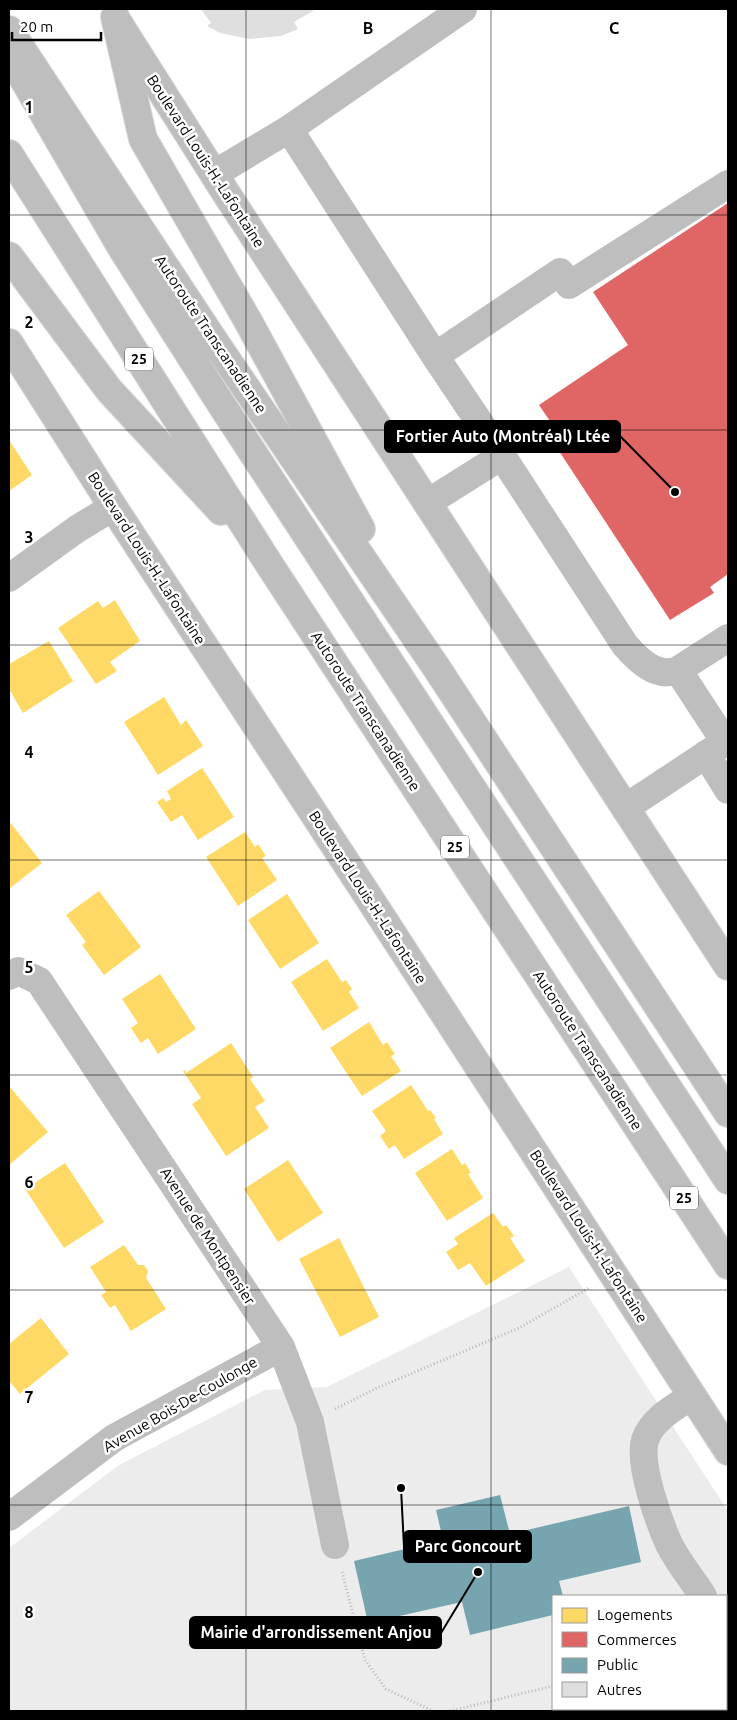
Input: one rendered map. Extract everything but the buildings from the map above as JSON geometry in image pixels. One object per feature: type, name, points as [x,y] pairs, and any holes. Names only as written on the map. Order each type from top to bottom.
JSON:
[{"type":"main road","points":[[214,174],[289,129],[451,12]]},
{"type":"main road","points":[[112,13],[143,138],[248,320],[436,667]]},
{"type":"main road","name":"Boulevard Louis-H.-Lafontaine","points":[[112,13],[214,174],[728,966]]},
{"type":"main road","name":"Autoroute Transcanadienne","points":[[9,30],[214,341],[436,667],[728,1113]]},
{"type":"main road","points":[[9,54],[123,250],[216,396],[728,1180]]},
{"type":"main road","points":[[289,129],[435,356],[625,645],[638,660],[657,671],[672,673],[728,638]]},
{"type":"main road","name":"Autoroute Transcanadienne","points":[[9,154],[269,564],[728,1265]]},
{"type":"main road","points":[[435,356],[560,272],[569,286],[728,184]]},
{"type":"main road","points":[[9,256],[109,390],[269,564]]},
{"type":"main road","name":"Boulevard Louis-H.-Lafontaine","points":[[9,343],[113,507],[370,898],[728,1451]]},
{"type":"main road","points":[[427,503],[502,456]]},
{"type":"main road","points":[[9,578],[77,529],[113,507]]},
{"type":"main road","points":[[678,670],[720,745],[728,790]]},
{"type":"main road","points":[[625,808],[720,745]]},
{"type":"main road","name":"Avenue de Montpensier","points":[[9,976],[18,971],[39,981],[281,1347],[310,1422],[335,1545]]},
{"type":"main road","name":"Avenue Bois-De-Coulonge","points":[[9,1517],[114,1438],[281,1347]]},
{"type":"main road","points":[[692,1396],[671,1409],[658,1422],[645,1439],[643,1452],[646,1474],[670,1545],[702,1595]]},
{"type":"path","points":[[310,1422],[377,1388],[519,1328],[592,1287]]},
{"type":"path","points":[[335,1545],[365,1660],[386,1689],[433,1711]]},
{"type":"path","points":[[450,1711],[552,1686]]},
{"type":"shaded area","points":[[569,1267],[728,1511],[728,1711],[9,1711],[9,1548],[119,1465],[265,1390],[327,1387]]},
{"type":"place","name":"Fortier Auto (Montréal) Ltée","points":[[675,492]]},
{"type":"place","name":"Parc Goncourt","points":[[401,1488]]},
{"type":"place","name":"Mairie d'arrondissement Anjou","points":[[478,1572]]}]
